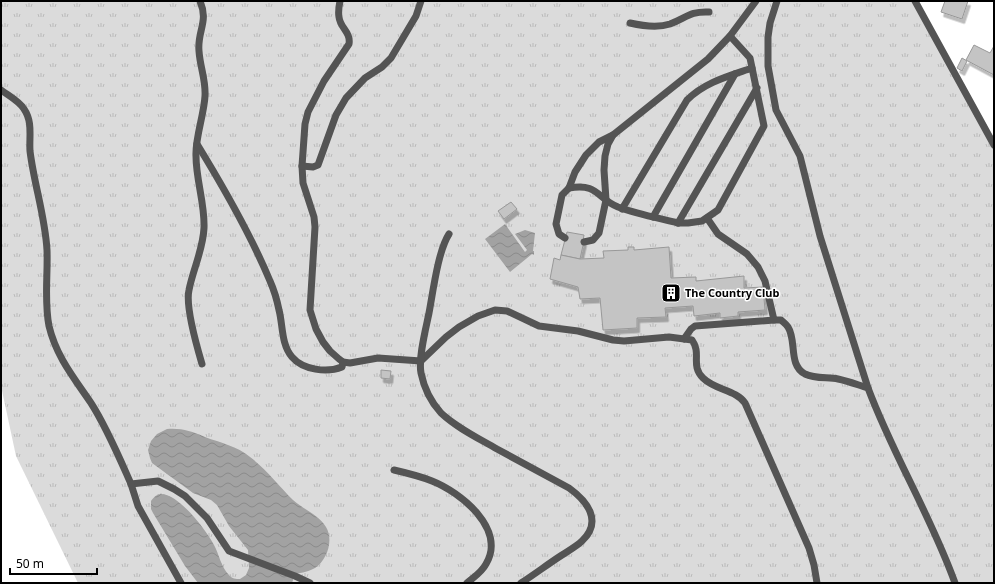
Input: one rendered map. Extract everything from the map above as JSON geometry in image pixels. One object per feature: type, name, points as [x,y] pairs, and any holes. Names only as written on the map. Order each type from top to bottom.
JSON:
[{"type":"lane","points":[[200,1],[204,14],[198,50],[205,81],[206,94],[196,155],[202,198],[204,227],[202,246],[188,299],[196,344],[202,364]]},
{"type":"lane","points":[[340,1],[339,18],[348,35],[349,41],[324,81],[308,112],[305,124],[302,166],[303,183],[314,217],[315,227],[310,310],[316,330],[330,351],[343,362],[350,363],[378,358],[421,361],[446,337],[459,327],[478,316],[495,310],[506,310],[539,326],[578,331],[612,340],[624,341],[669,337],[692,340],[696,346],[697,371],[702,377],[710,384],[738,396],[746,403],[809,548],[817,583]]},
{"type":"lane","points":[[302,166],[313,167],[318,165],[336,115],[346,98],[365,78],[382,67],[391,58],[416,16],[421,1]]},
{"type":"lane","points":[[565,238],[559,234],[556,224],[562,195],[568,188],[575,172],[586,155],[599,142],[613,135],[708,59],[730,36],[756,1]]},
{"type":"lane","points":[[777,1],[770,23],[768,37],[768,66],[776,110],[800,156],[820,236],[878,415],[946,558],[955,583]]},
{"type":"lane","points":[[915,1],[994,146]]},
{"type":"lane","points":[[630,24],[662,26],[670,24],[692,13],[709,12]]},
{"type":"lane","points":[[568,188],[589,188],[595,190],[606,200],[622,209],[678,223],[695,223],[707,218],[721,206],[764,126],[750,58],[730,36]]},
{"type":"lane","points":[[622,209],[687,100],[714,81],[752,68]]},
{"type":"lane","points":[[653,217],[735,74]]},
{"type":"lane","points":[[678,223],[757,88]]},
{"type":"lane","points":[[1,90],[21,104],[29,123],[30,150],[47,249],[48,316],[56,346],[66,368],[91,403],[111,440],[131,484],[138,506],[181,583]]},
{"type":"lane","points":[[584,242],[593,240],[599,233],[606,200],[604,170],[605,156],[608,144],[613,135]]},
{"type":"lane","points":[[197,144],[226,193],[261,262],[279,308],[284,342],[291,356],[302,365],[321,370],[338,369],[342,367],[343,362]]},
{"type":"lane","points":[[707,218],[718,234],[747,254],[758,267],[765,281],[774,320]]},
{"type":"lane","points":[[449,234],[443,245],[421,361],[421,372],[428,393],[442,413],[453,423],[569,488],[580,496],[588,506],[592,519],[590,532],[582,541],[521,583]]},
{"type":"lane","points":[[684,339],[695,326],[781,320],[788,327],[792,336],[795,360],[800,371],[805,375],[838,379],[868,388]]},
{"type":"lane","points":[[394,470],[414,475],[440,485],[461,497],[481,518],[488,529],[492,543],[491,554],[486,565],[477,575],[466,583]]},
{"type":"lane","points":[[131,484],[158,481],[174,489],[185,496],[207,518],[229,551],[296,576],[310,583]]},
{"type":"green space","points":[[1,1],[918,1],[994,138],[994,583],[78,583],[16,456],[1,386]]},
{"type":"water","points":[[505,224],[525,252],[527,250],[515,234],[525,230],[535,233],[534,255],[532,254],[510,272],[485,239]]},
{"type":"water","points":[[167,429],[186,430],[229,445],[245,453],[256,462],[293,500],[315,515],[326,527],[329,544],[323,560],[311,570],[295,574],[292,583],[198,583],[185,566],[151,509],[151,501],[157,495],[161,494],[168,496],[184,506],[210,539],[226,572],[231,577],[240,579],[246,575],[249,568],[248,550],[229,526],[217,505],[211,500],[193,493],[152,463],[148,450],[151,441],[157,434]]},
{"type":"building","points":[[945,1],[968,1],[962,19],[941,12]]},
{"type":"building","points":[[974,45],[990,53],[994,46],[994,75],[966,60]]},
{"type":"building","points":[[962,58],[967,61],[962,71],[957,68]]},
{"type":"building","points":[[511,202],[517,209],[504,219],[498,211]]},
{"type":"building","points":[[567,232],[584,235],[580,259],[561,255]]},
{"type":"building","name":"The Country Club","points":[[628,247],[634,247],[634,250],[669,247],[671,278],[696,277],[696,281],[744,276],[744,288],[763,287],[765,310],[738,312],[738,316],[720,318],[720,313],[694,316],[693,306],[665,308],[666,317],[637,318],[637,328],[603,330],[600,298],[580,299],[578,287],[550,279],[554,258],[560,260],[561,255],[580,259],[604,258],[603,251],[628,250]]},
{"type":"building","points":[[381,370],[391,371],[390,379],[381,378]]},
{"type":"place","name":"The Country Club","points":[[671,293]]}]
